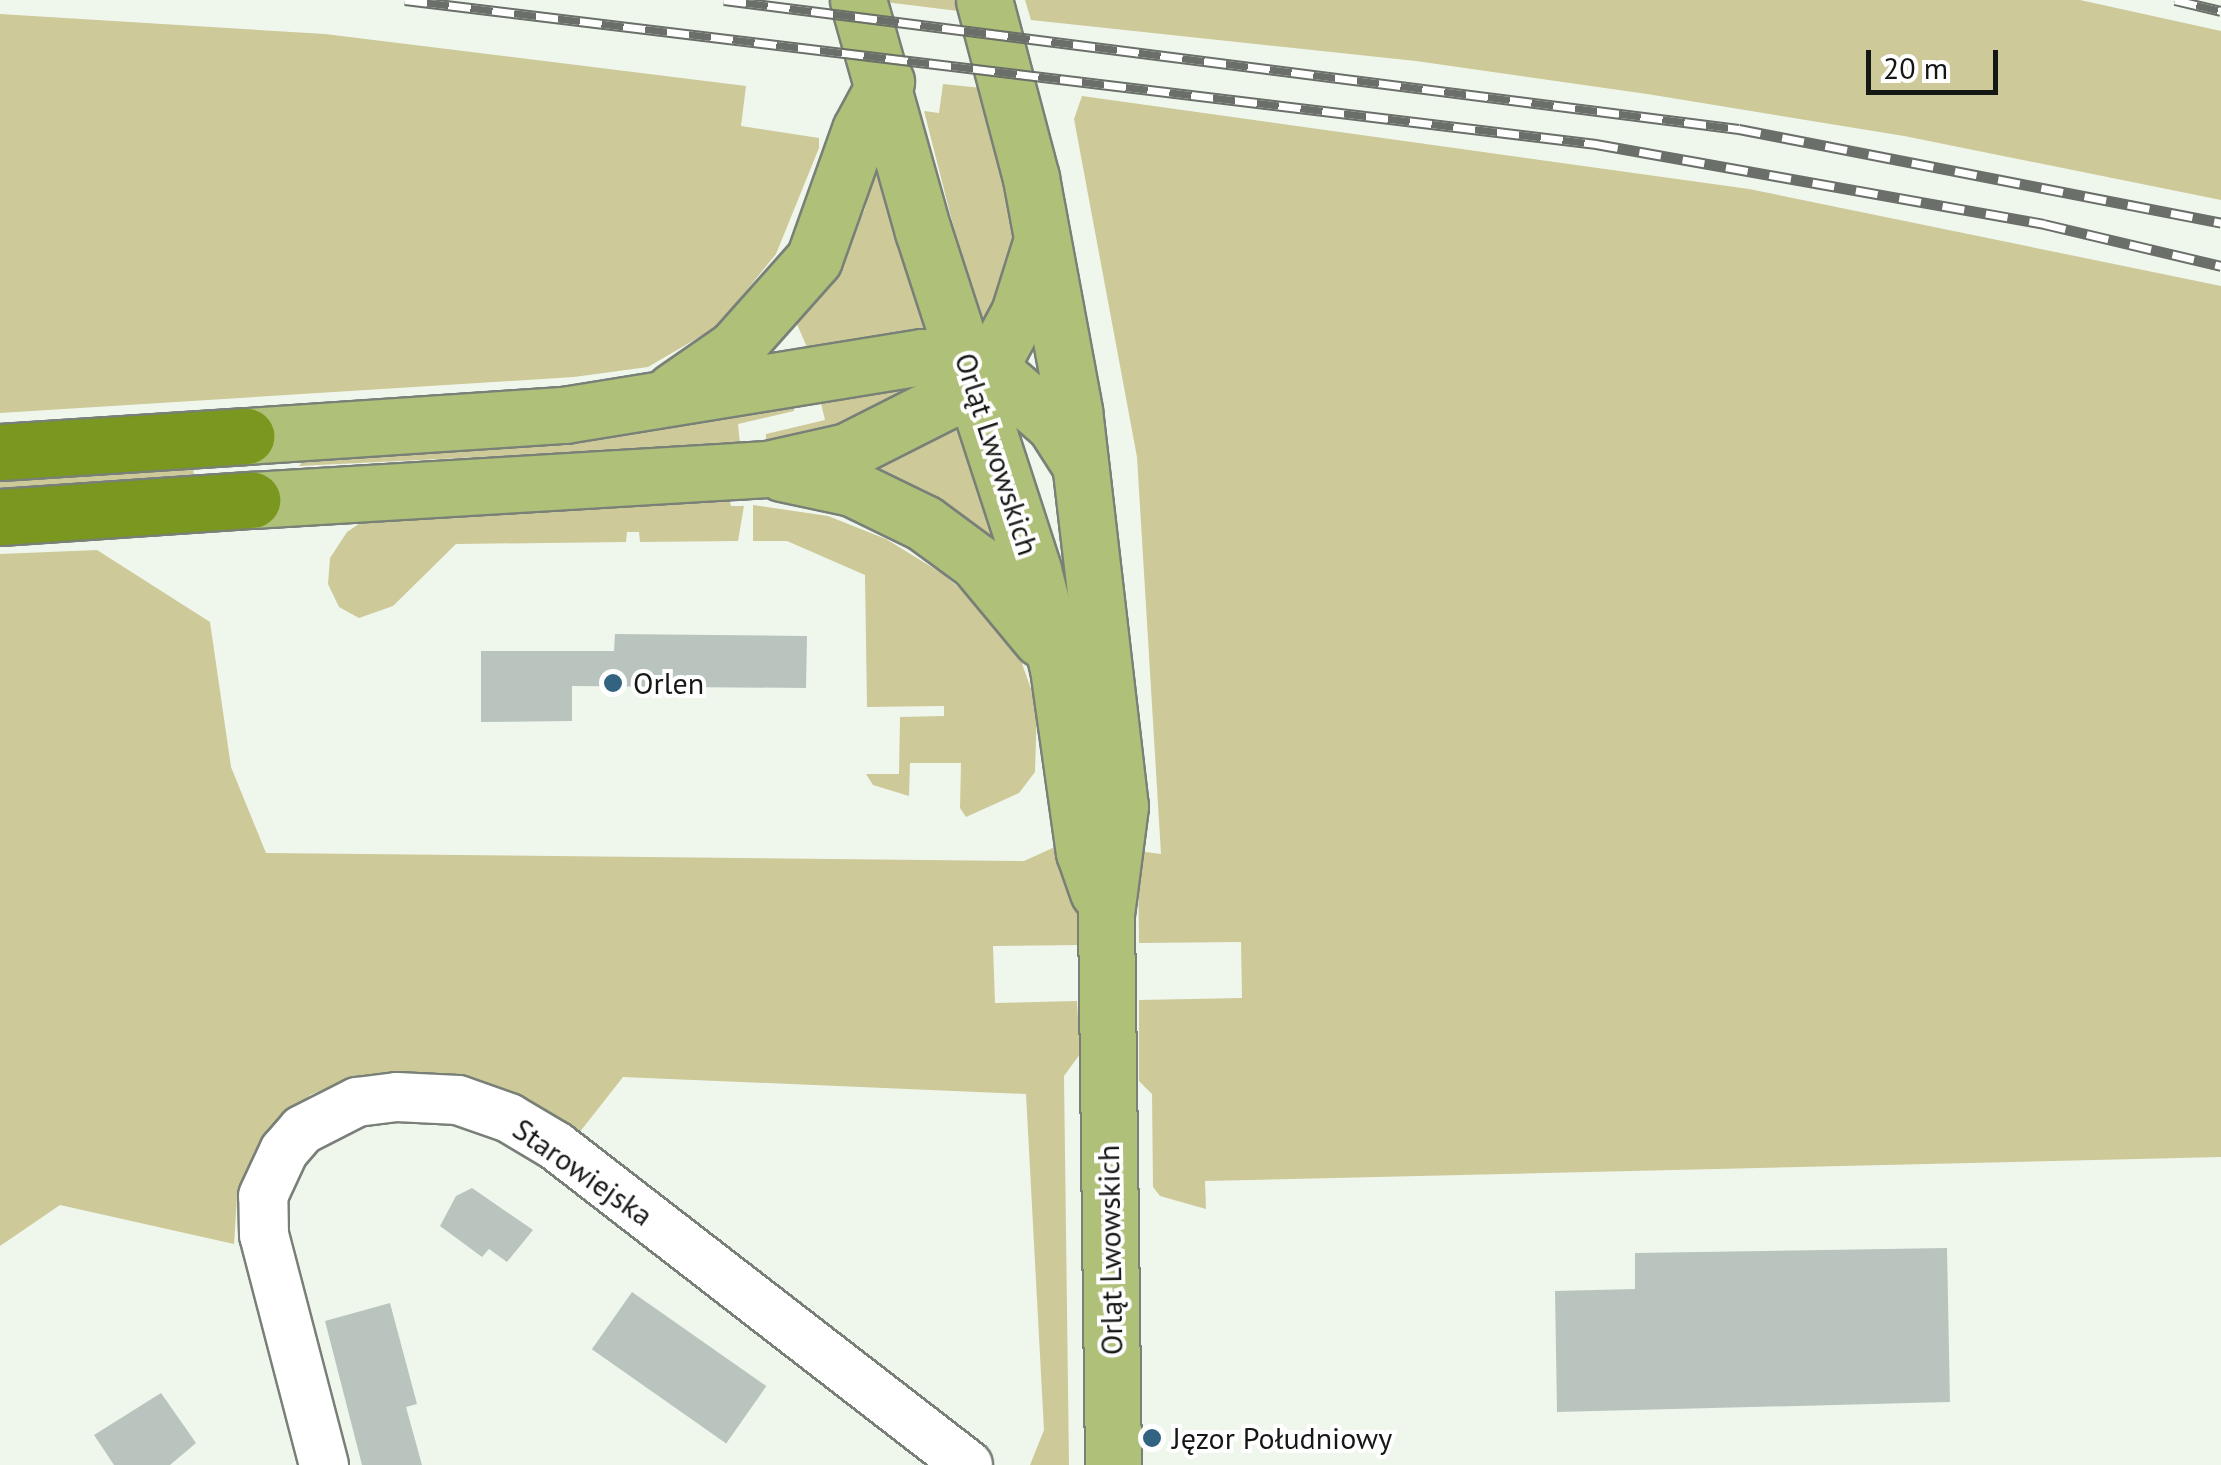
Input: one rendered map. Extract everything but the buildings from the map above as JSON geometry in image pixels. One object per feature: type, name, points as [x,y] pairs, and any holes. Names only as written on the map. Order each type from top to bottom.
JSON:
[{"type":"highway","points":[[0,452],[246,436]]},
{"type":"highway","points":[[0,517],[252,500]]},
{"type":"main road","name":"Orląt Lwowskich","points":[[858,0],[886,82],[924,231],[971,371],[1058,668],[1084,852],[1106,914]]},
{"type":"main road","name":"Orląt Lwowskich","points":[[984,0],[1044,234],[1083,470],[1120,806],[1106,914],[1113,1465]]},
{"type":"main road","points":[[658,400],[735,348],[814,260],[860,130],[886,82]]},
{"type":"main road","points":[[252,500],[767,469],[847,451],[898,430],[948,400],[971,371],[997,354],[1020,313],[1044,234]]},
{"type":"main road","points":[[246,436],[564,415],[876,359],[922,356],[1001,378],[1034,404],[1083,470]]},
{"type":"main road","points":[[767,469],[852,488],[924,523],[977,562],[1024,611],[1058,668]]},
{"type":"street","name":"Starowiejska","points":[[310,1459],[264,1235],[263,1196],[284,1150],[302,1130],[357,1102],[397,1097],[458,1100],[509,1118],[556,1146],[968,1465]]},
{"type":"shaded area","points":[[954,0],[958,11],[885,2]]},
{"type":"shaded area","points":[[1025,0],[2080,0],[2221,31],[2221,200],[1904,136],[1647,94],[1416,61],[1031,20]]},
{"type":"shaded area","points":[[0,14],[325,34],[746,86],[741,126],[819,138],[819,148],[776,254],[738,301],[742,312],[648,367],[574,377],[0,413]]},
{"type":"shaded area","points":[[943,84],[982,88],[1012,230],[1012,276],[982,339],[924,111],[939,113]]},
{"type":"shaded area","points":[[1082,96],[1749,189],[2221,286],[2221,1157],[1205,1181],[1206,1209],[1160,1196],[1153,1187],[1152,1094],[1139,1081],[1139,1000],[1242,998],[1241,942],[1139,943],[1138,851],[1161,854],[1137,457],[1074,119]]},
{"type":"shaded area","points":[[884,165],[933,327],[810,354],[796,322],[834,271],[865,209],[873,169]]},
{"type":"shaded area","points":[[931,371],[873,423],[766,442],[766,434],[825,420],[818,391]]},
{"type":"shaded area","points":[[793,400],[794,411],[738,424],[740,444],[299,466],[307,456]]},
{"type":"shaded area","points":[[960,416],[1010,554],[867,471]]},
{"type":"shaded area","points":[[193,464],[194,479],[1,492],[0,477]]},
{"type":"shaded area","points":[[729,496],[731,506],[744,506],[738,541],[640,542],[639,532],[627,532],[626,542],[456,544],[393,606],[359,618],[339,607],[328,584],[330,558],[347,532],[366,519]]},
{"type":"shaded area","points":[[753,505],[828,516],[886,539],[943,574],[991,615],[1018,652],[1037,706],[1035,772],[1019,793],[966,817],[960,808],[961,763],[910,763],[909,796],[873,785],[866,774],[899,774],[900,717],[944,716],[944,706],[867,707],[865,575],[787,541],[753,541]]},
{"type":"shaded area","points":[[97,550],[210,622],[231,767],[266,853],[1024,861],[1068,841],[1081,945],[993,946],[995,1003],[1077,1001],[1080,1054],[1064,1076],[1069,1465],[1030,1465],[1044,1430],[1026,1094],[623,1077],[579,1133],[485,1082],[400,1073],[353,1077],[310,1095],[260,1149],[237,1197],[234,1244],[60,1205],[0,1246],[0,554]]},
{"type":"railway","points":[[405,0],[1596,144],[2044,224],[2221,266]]},
{"type":"railway","points":[[724,0],[1739,129],[2221,223]]},
{"type":"railway","points":[[2175,0],[2221,11]]},
{"type":"place","name":"Orlen","points":[[613,683]]},
{"type":"place","name":"Jęzor Południowy","points":[[1152,1438]]}]
